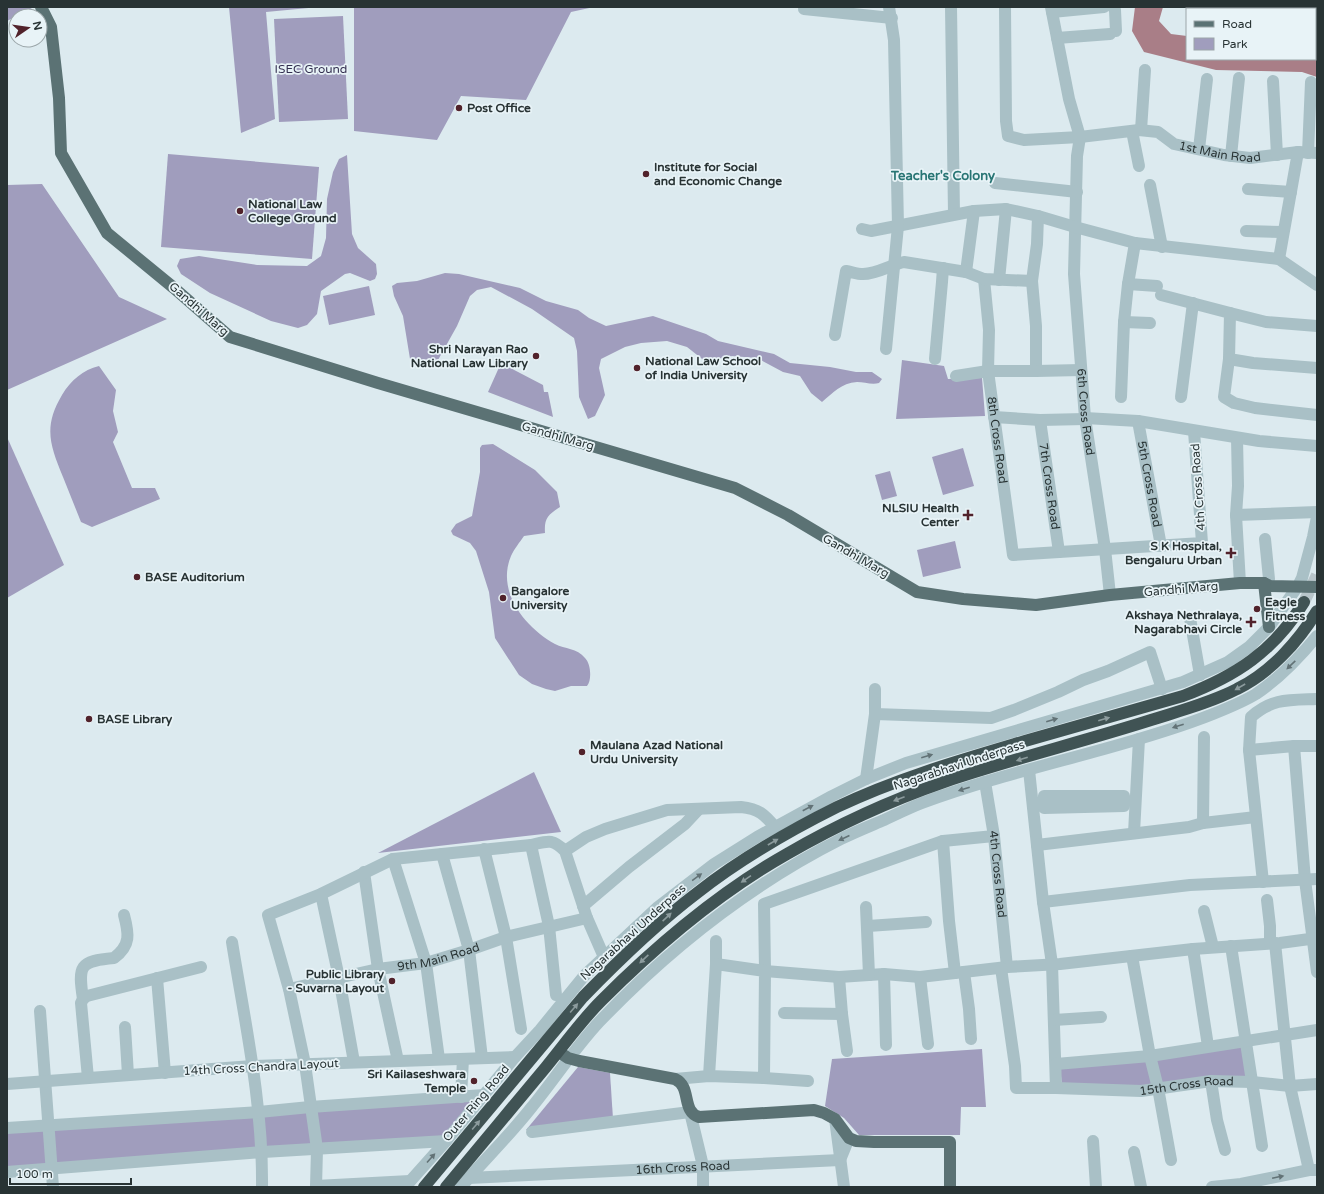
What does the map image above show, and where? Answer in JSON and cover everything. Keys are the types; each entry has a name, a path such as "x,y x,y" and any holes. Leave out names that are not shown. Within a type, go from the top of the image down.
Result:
{"highway":[{"name":"Nagarabhavi Underpass","path":"545,1034 611,969 673,912 731,869 801,826 838,807 875,791 943,765 1200,690 1233,674 1267,648 1294,619 1304,602"},
{"name":"Nagarabhavi Underpass","path":"564,1055 599,1003 661,944 726,893 784,855 818,836 860,816 944,782 1134,726 1197,705 1238,689 1259,676 1276,661 1307,627 1317,611"},
{"name":"Outer Ring Road","path":"424,1187 545,1034"},
{"path":"446,1187 564,1055"}],"main road":[{"name":"Gandhi Marg","path":"41,7 51,27 59,98 61,153 108,233 230,337 378,383 735,488 788,515 917,592 963,599 1036,605 1110,595 1267,581 1270,586 1300,582 1317,587"},
{"path":"1300,582 1317,579"},
{"path":"1267,581 1269,627"},
{"path":"564,1055 680,1081 683,1086 690,1112 699,1117 814,1110 835,1119 849,1138 856,1141 950,1142 950,1187"}],"street":[{"path":"951,7 954,214"},
{"name":"1st Main Road","path":"1005,7 1006,121 1008,136 1024,140 1080,138 1137,130 1158,132 1174,144 1231,156 1250,158 1308,153"},
{"path":"1080,138 1069,98 1052,10 1104,7"},
{"path":"1057,38 1113,32 1115,10 1113,7"},
{"path":"804,9 890,12 894,40 898,226 886,349"},
{"path":"1139,166 1137,130 1145,70"},
{"path":"1231,156 1238,78"},
{"path":"1199,149 1207,79"},
{"path":"1273,81 1278,155"},
{"path":"1278,259 1291,192 1308,153 1311,82"},
{"name":"6th Cross Road","path":"1080,138 1077,156 1074,274 1085,418 1105,549 1110,595"},
{"path":"995,182 1077,192"},
{"path":"1150,185 1162,247"},
{"path":"1248,190 1291,192"},
{"path":"862,229 871,231 954,214 1006,209 1038,216 1135,243 1278,259 1317,285"},
{"path":"999,280 1006,209"},
{"path":"966,272 974,211"},
{"path":"1036,371 1036,326 1032,281 1037,244 1038,216"},
{"path":"1246,231 1283,232"},
{"path":"1121,397 1124,322 1128,284 1135,243"},
{"path":"835,335 846,271 863,274 904,262 966,272 984,279 1032,281"},
{"path":"935,359 943,268"},
{"name":"8th Cross Road","path":"984,279 989,330 988,371 1013,555 1059,552"},
{"path":"1128,284 1159,291 1193,303 1266,322 1317,326"},
{"path":"1181,397 1193,303"},
{"path":"1230,313 1228,359 1224,397 1234,403 1256,408 1317,415"},
{"path":"1124,322 1150,323"},
{"path":"1228,359 1253,363 1317,368"},
{"path":"956,376 988,371 1081,370"},
{"path":"994,417 1040,420 1085,418 1138,421 1259,441 1317,446"},
{"name":"7th Cross Road","path":"1040,420 1059,552"},
{"name":"5th Cross Road","path":"1138,421 1161,546"},
{"name":"4th Cross Road","path":"1161,546 1202,543 1194,430"},
{"path":"1238,438 1238,486 1236,515 1240,583"},
{"path":"1236,515 1317,512"},
{"path":"604,957 585,912 565,851 556,842 549,841 531,845 393,859 321,894 268,915 289,989 305,1064 317,1149 316,1187 407,1184 446,1141 515,1057 545,1034 584,976 658,907 714,864 775,827 866,779 906,763 1162,689 1200,675 1228,662 1240,654 1269,627 1300,582 1317,517"},
{"path":"1265,538 1267,581"},
{"path":"1059,552 1161,546"},
{"path":"1190,618 1200,675"},
{"path":"465,1183 515,1127 556,1076 564,1055 674,950 721,912 806,858 841,839 921,804 985,782 1140,739 1201,719 1236,705 1271,683 1294,663 1317,636"},
{"path":"875,714 991,718 1051,696 1083,680 1108,671 1150,652 1162,689"},
{"path":"866,779 875,714 874,689"},
{"path":"1263,882 1249,750 1251,717 1260,709 1280,701 1317,699"},
{"path":"1203,823 1204,736"},
{"path":"1134,833 1130,802 1140,739"},
{"path":"1249,750 1294,746 1317,746"},
{"path":"1294,746 1311,880 1317,972"},
{"path":"1029,770 1043,902 1052,964 1056,1088"},
{"name":"4th Cross Road","path":"985,782 994,836 1004,967 1016,1088 1056,1088"},
{"path":"1044,796 1124,796 1130,802 1124,806 1044,808 1044,796"},
{"path":"565,851 586,837 667,810 741,807 750,808 764,814 775,827"},
{"path":"585,912 629,866 684,824 699,809"},
{"path":"1038,845 1189,827 1203,823 1256,817"},
{"path":"764,1078 764,904 943,841 994,836"},
{"path":"943,841 949,921 969,1009 971,1039"},
{"path":"531,845 549,926 556,995"},
{"path":"484,849 506,937 521,1028"},
{"path":"442,854 469,950 482,1058"},
{"path":"393,859 426,963 439,1059"},
{"path":"364,872 378,969 398,1061"},
{"path":"1043,902 1190,885 1311,880"},
{"path":"321,894 339,978 354,1062"},
{"path":"1212,1187 1241,1184 1313,1170 1290,1086 1285,1034 1267,900"},
{"path":"866,907 869,975"},
{"path":"1204,911 1213,948"},
{"name":"9th Main Road","path":"289,989 378,969 426,963 506,937 549,926 585,912"},
{"path":"88,1078 80,978 83,968 89,962 100,959 114,958 125,947 128,940 128,930 124,916"},
{"path":"868,926 926,922"},
{"path":"716,964 764,971 839,977 884,974 920,977 1004,967 1052,964 1315,938"},
{"path":"709,1076 716,941"},
{"path":"232,942 259,1112 263,1152 262,1187"},
{"path":"1231,946 1247,1040 1262,1146"},
{"path":"1193,949 1208,1046"},
{"path":"1132,956 1171,1160"},
{"path":"82,999 87,996 201,967"},
{"path":"884,974 886,1045"},
{"path":"839,977 847,1051"},
{"path":"920,977 928,1044"},
{"path":"156,978 165,1073"},
{"path":"40,1011 44,1082 53,1187"},
{"path":"784,1013 842,1014"},
{"path":"1054,1020 1100,1018"},
{"path":"125,1027 128,1075"},
{"path":"1056,1064 1150,1056 1317,1030"},
{"name":"14th Cross Chandra Layout","path":"7,1084 252,1066 515,1057"},
{"path":"461,1097 462,1059"},
{"path":"674,1079 709,1076 808,1081"},
{"path":"1211,1081 1217,1120 1225,1150"},
{"name":"15th Cross Road","path":"1056,1088 1141,1091 1211,1081 1252,1082 1290,1086 1317,1084"},
{"path":"7,1128 259,1112 484,1095"},
{"path":"532,1132 690,1112 702,1166 703,1187"},
{"path":"835,1119 844,1187"},
{"path":"840,1160 849,1138"},
{"path":"7,1172 263,1152 446,1141"},
{"path":"1093,1141 1096,1187"},
{"path":"1134,1152 1141,1187"},
{"name":"16th Cross Road","path":"465,1183 503,1182 702,1166 840,1160"}],"green space":[{"path":"7,7 34,7 8,8 7,21"},
{"path":"229,7 319,7 266,12 275,119 241,133"},
{"path":"354,7 594,7 571,12 526,100 461,96 437,140 354,131"},
{"name":"ISEC Ground","path":"343,16 348,119 279,122 274,19"},
{"name":"National Law College Ground","path":"168,154 319,167 312,259 161,247"},
{"path":"347,155 352,234 358,248 376,264 377,274 375,279 370,281 350,273 345,274 321,291 317,314 307,325 298,328 271,321 210,293 181,274 177,266 180,259 199,256 257,265 307,266 321,256 326,238 327,199 333,172 339,159"},
{"path":"42,184 119,297 167,319 7,390 7,185"},
{"path":"445,273 459,274 520,288 546,301 578,310 589,318 606,326 653,316 706,334 718,341 774,354 790,363 830,367 856,372 872,372 882,379 876,384 857,382 846,384 822,402 811,393 800,376 783,372 757,358 732,356 706,362 687,347 667,341 641,343 625,347 601,359 599,368 605,395 595,416 588,419 579,397 577,351 574,338 532,309 491,287 477,290 470,296 457,326 438,360 421,368 411,365 403,316 394,296 392,286 397,283 417,281"},
{"path":"369,286 375,315 329,325 323,296"},
{"path":"902,360 944,366 948,379 982,378 985,416 896,419"},
{"path":"501,363 543,385 544,392 548,392 553,417 488,392"},
{"path":"99,366 116,390 113,411 118,432 113,442 132,488 155,488 160,499 92,527 81,522 58,466 50,436 52,417 56,406 69,385 78,376"},
{"path":"7,437 64,565 7,598"},
{"path":"493,444 535,470 557,492 560,507 552,512 546,520 545,533 524,536 517,546 511,556 507,569 507,583 510,595 516,607 533,628 555,644 575,650 585,658 589,664 590,672 590,680 587,686 571,686 555,691 532,684 519,675 495,638 489,592 476,551 470,543 453,535 451,531 456,524 472,516 480,472 480,448 482,445"},
{"path":"963,448 974,486 943,495 932,457"},
{"path":"890,471 897,496 882,500 875,475"},
{"path":"955,541 961,568 923,577 917,550"},
{"path":"534,772 561,832 378,853"},
{"path":"1243,1044 1248,1078 1161,1085 1155,1059"},
{"path":"982,1049 986,1107 961,1107 960,1135 859,1135 844,1118 825,1106 832,1059"},
{"path":"1146,1059 1152,1086 1062,1086 1060,1066"},
{"path":"578,1067 610,1073 613,1119 526,1130"},
{"path":"484,1095 446,1141 7,1172 7,1128"}],"shaded area":[{"path":"1135,7 1163,7 1159,21 1171,34 1186,36 1186,60 1316,60 1317,47 1317,77 1302,72 1216,70 1144,52 1132,31"}],"tunnel":[{"path":"1304,602 1317,575"}],"place":[{"name":"Post Office","path":"459,108"},
{"name":"Institute for Social and Economic Change","path":"646,174"},
{"name":"National Law College Ground","path":"240,211"},
{"name":"Shri Narayan Rao National Law Library","path":"536,356"},
{"name":"National Law School of India University","path":"637,368"},
{"name":"NLSIU Health Center","path":"968,515"},
{"name":"S K Hospital, Bengaluru Urban","path":"1231,553"},
{"name":"BASE Auditorium","path":"137,577"},
{"name":"Bangalore University","path":"503,598"},
{"name":"Eagle Fitness","path":"1257,609"},
{"name":"Akshaya Nethralaya, Nagarabhavi Circle","path":"1251,622"},
{"name":"BASE Library","path":"89,719"},
{"name":"Maulana Azad National Urdu University","path":"582,752"},
{"name":"Public Library - Suvarna Layout","path":"392,981"},
{"name":"Sri Kailaseshwara Temple","path":"474,1081"}],"district":[{"name":"Teacher's Colony","path":"943,176"}]}
